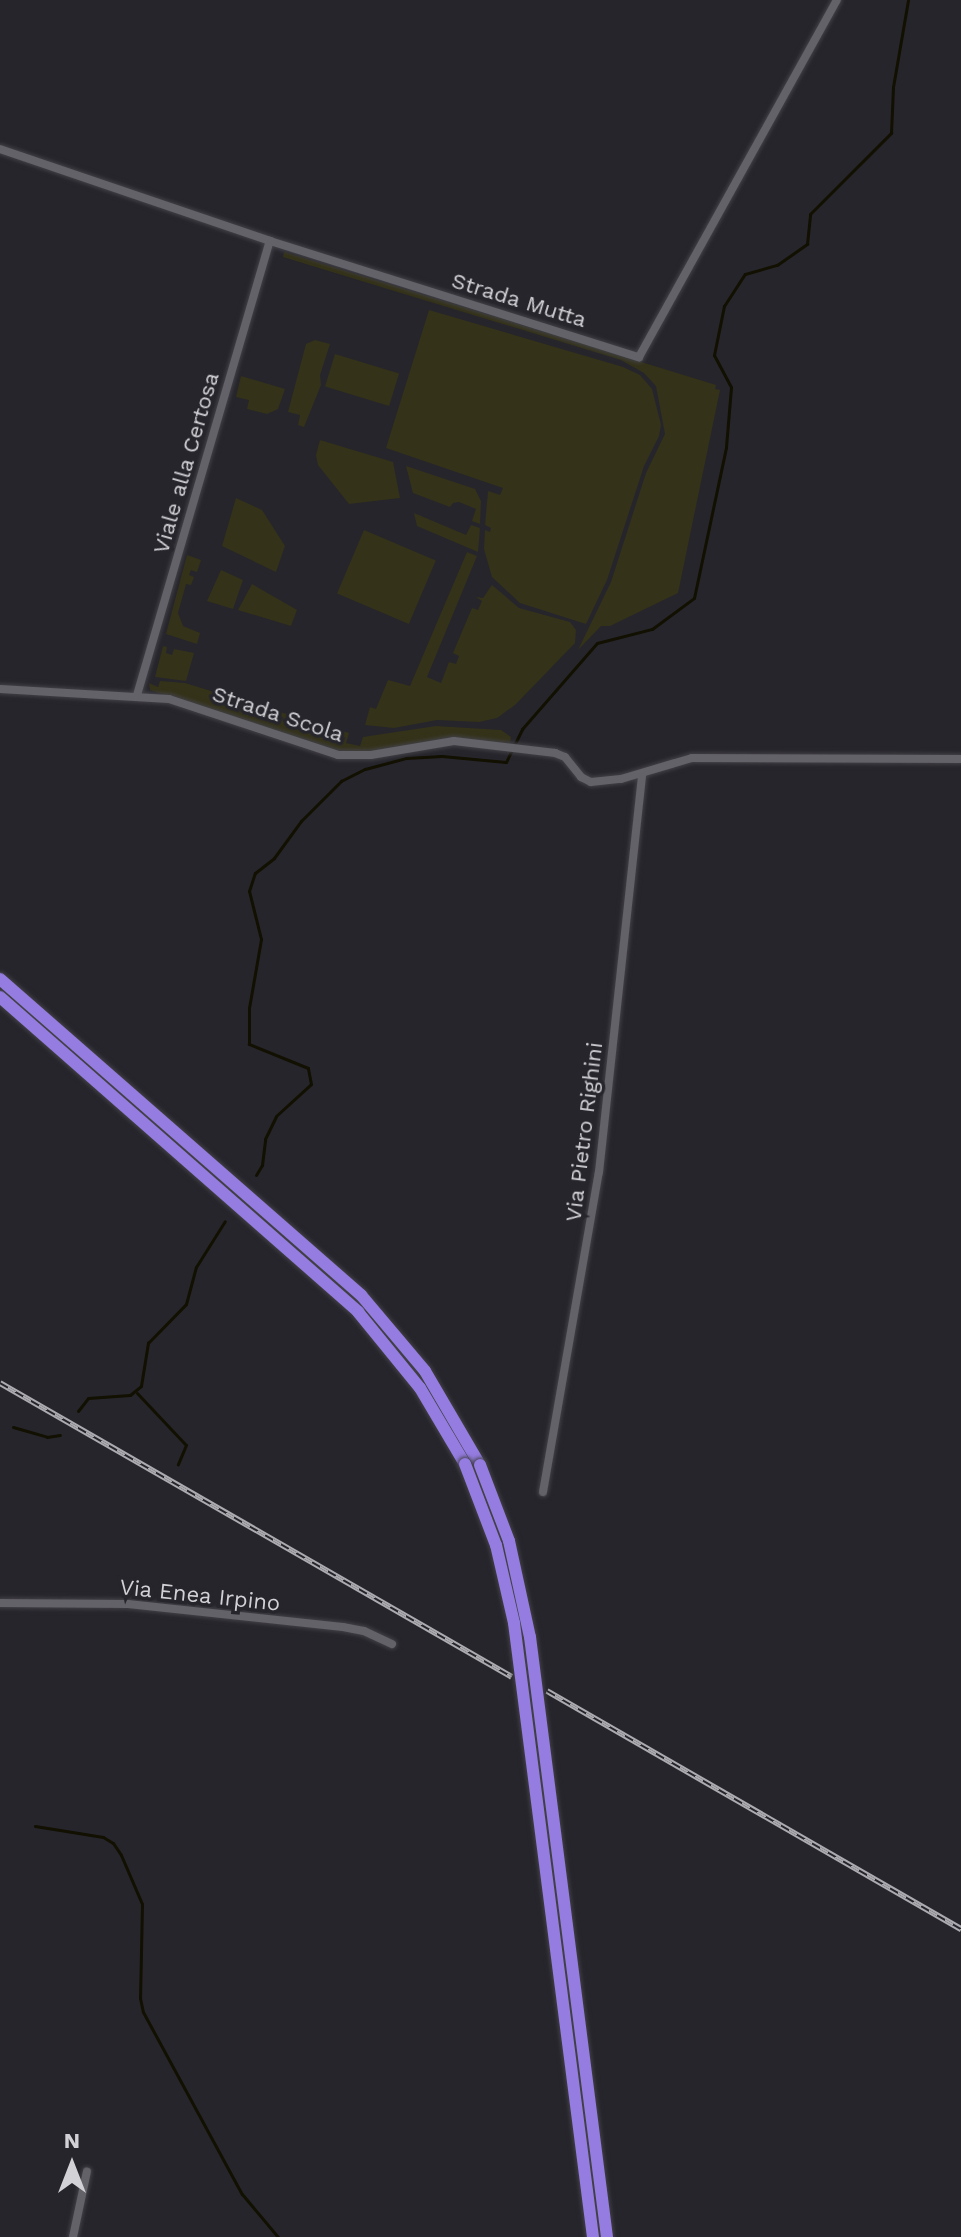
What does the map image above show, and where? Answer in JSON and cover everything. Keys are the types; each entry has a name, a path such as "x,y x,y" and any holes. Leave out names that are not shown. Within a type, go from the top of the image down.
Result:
{"highway":[{"path":"0,979 361,1295 425,1371 480,1465 512,1551 530,1637 607,2237"},
{"path":"0,997 289,1248 358,1312 420,1388 465,1464 496,1545 514,1623 593,2237"}],"street":[{"name":"Strada Mutta","path":"0,149 270,241 639,357 837,0"},
{"name":"Viale alla Certosa","path":"137,695 270,241"},
{"name":"Strada Scola","path":"0,689 137,695 204,709 338,755 371,755 447,741 526,749 565,757 581,777 591,782 642,774 664,764 692,758 961,759"},
{"name":"Via Pietro Righini","path":"543,1492 599,1172 642,774"},
{"name":"Via Enea Irpino","path":"0,1603 128,1604 343,1627 364,1631 392,1644"},
{"path":"73,2237 87,2171"}],"shaded area":[{"path":"284,252 716,385 715,389 720,390 678,593 610,626 601,626 578,650 611,582 646,473 665,434 656,386 644,373 621,360 283,257"},
{"path":"429,310 623,367 640,375 652,389 661,425 659,436 644,466 607,580 586,624 520,603 492,577 484,549 485,530 490,532 491,528 485,525 488,491 500,495 503,488 386,448"},
{"path":"315,340 330,344 320,375 321,385 304,427 298,425 300,415 288,412 306,344"},
{"path":"335,354 399,374 389,406 325,387"},
{"path":"241,376 285,389 278,409 267,414 247,409 249,400 236,397"},
{"path":"320,440 393,462 400,498 349,504 318,465 316,455"},
{"path":"406,466 475,489 481,501 480,524 472,521 476,509 459,502 450,507 413,493"},
{"path":"236,498 262,510 285,546 276,572 222,546"},
{"path":"414,513 466,535 471,525 480,528 478,552 417,526"},
{"path":"364,530 436,560 409,624 337,594"},
{"path":"467,552 477,556 427,677 441,683 449,662 456,664 459,656 453,653 472,608 478,610 482,601 476,597 483,598 492,585 519,608 570,622 576,630 575,643 515,705 497,718 479,722 437,720 394,728 365,725 370,707 376,709 388,680 410,686"},
{"path":"187,555 201,560 197,572 191,570 189,575 194,577 191,585 186,584 178,613 183,626 200,633 197,644 166,634"},
{"path":"221,570 243,580 233,609 207,601"},
{"path":"252,584 297,610 291,626 238,610"},
{"path":"163,646 167,647 166,653 172,655 174,649 194,653 186,681 155,677"},
{"path":"160,681 185,683 349,733 346,743 360,746 363,737 436,726 501,730 511,737 510,743 450,737 371,752 344,752 150,690 149,683 158,687"}],"waterway":[{"path":"256,1175 262,1165 265,1139 276,1116 311,1084 308,1068 249,1044 249,1008 261,939 249,891 255,873 274,858 301,821 341,781 365,769 406,758 442,756 506,762 522,729 597,643 652,629 694,598 726,447 731,387 714,355 724,306 745,274 777,265 807,244 810,214 891,133 893,87 908,0"},
{"path":"78,1411 88,1398 130,1395 141,1386 148,1343 186,1304 196,1267 225,1221"},
{"path":"137,1393 186,1445 178,1464"},
{"path":"13,1427 47,1437 60,1435"},
{"path":"35,1826 103,1837 113,1843 121,1855 142,1904 140,1998 143,2012 242,2194 278,2237"}],"railway":[{"path":"0,1383 512,1677"},
{"path":"547,1691 961,1929"}]}
